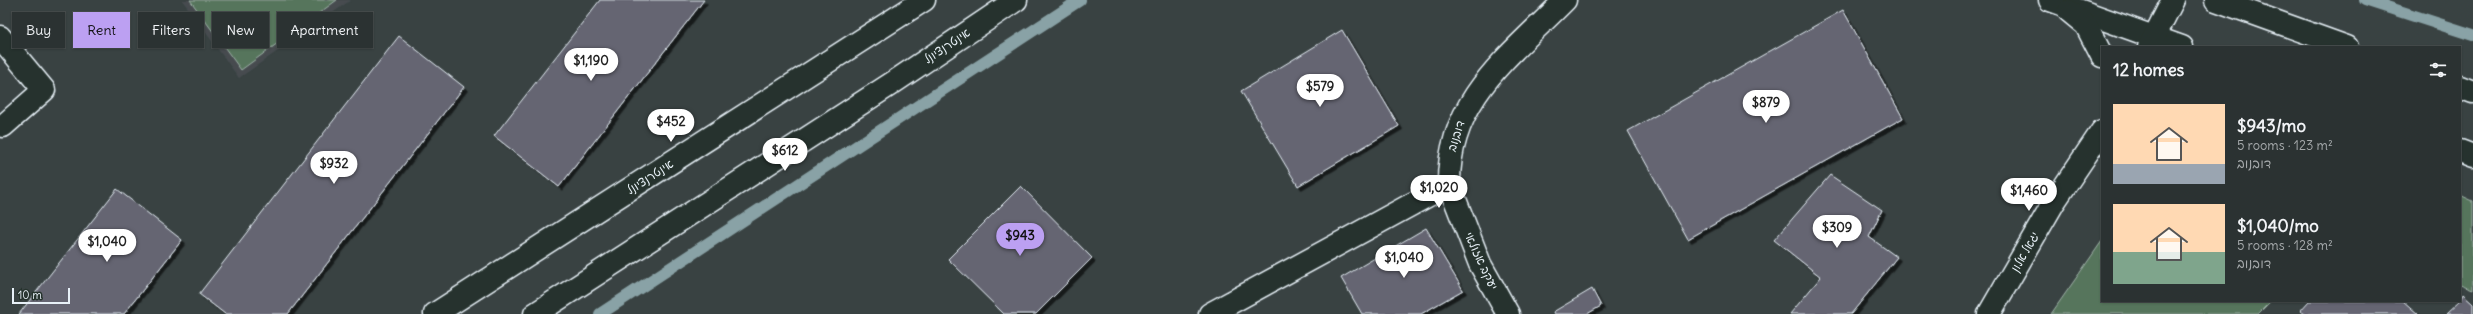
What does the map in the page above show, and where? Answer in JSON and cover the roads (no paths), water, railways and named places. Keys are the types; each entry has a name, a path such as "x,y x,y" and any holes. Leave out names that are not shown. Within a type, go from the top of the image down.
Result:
{"street":[{"name":"אינטרנציונל","path":"435,314 924,0"},
{"name":"אינטרנציונל","path":"535,314 894,82 1016,0"},
{"name":"דובנוב","path":"1449,184 1449,162 1454,137 1468,105 1494,72 1565,0"},
{"path":"2152,42 2173,0"},
{"path":"2216,0 2344,46"},
{"path":"2053,1 2152,42 2176,46"},
{"path":"2053,1 2086,25 2101,54"},
{"path":"0,37 44,90 3,126"},
{"path":"2461,87 2473,92"},
{"name":"יגאל אלון","path":"1990,314 2054,202 2101,132"},
{"path":"2461,151 2473,156"},
{"path":"1210,314 1449,184"},
{"name":"יעקב אזולאי","path":"1449,184 1480,264 1508,314"}],"waterway":[{"path":"600,314 1080,0"},
{"path":"2365,0 2473,35"}]}
